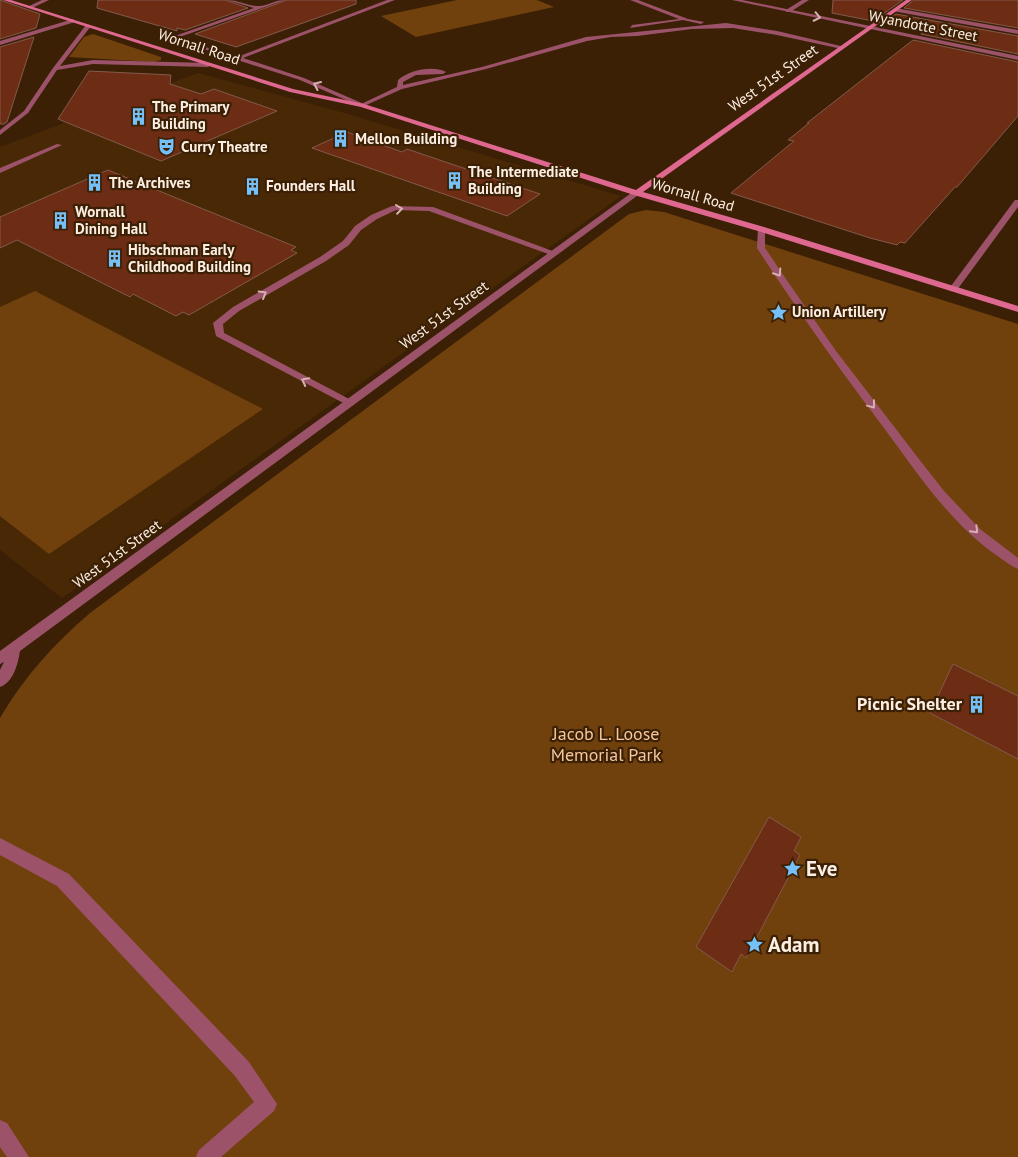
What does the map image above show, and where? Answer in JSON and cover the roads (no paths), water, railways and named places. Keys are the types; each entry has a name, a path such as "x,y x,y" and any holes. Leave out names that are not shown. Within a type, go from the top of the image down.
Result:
{"main road":[{"name":"Wornall Road","path":"6,0 208,66 292,91 362,105 637,193 761,229 1018,309"},
{"name":"West 51st Street","path":"637,193 909,0"}],"street":[{"path":"30,7 46,0"},
{"path":"230,0 258,8 282,0"},
{"path":"236,59 389,0"},
{"path":"633,0 687,20"},
{"name":"Wyandotte Street","path":"735,0 1018,58"},
{"path":"788,11 806,0"},
{"name":"Wornall Road","path":"258,8 172,38 302,79 362,105"},
{"path":"895,10 1018,32"},
{"path":"611,35 622,29 640,25 687,20 734,26 842,47"},
{"path":"0,43 73,21"},
{"path":"0,133 26,112 55,69 88,26"},
{"path":"362,105 400,88 484,68 563,44 611,35 637,34 692,27 734,26"},
{"path":"55,69 93,62 208,66"},
{"path":"400,88 400,81 405,76 418,72 434,71 455,74"},
{"path":"0,171 59,145"},
{"name":"West 51st Street","path":"0,658 637,193"},
{"path":"954,288 1018,202"},
{"path":"349,403 235,344 219,334 218,323 236,309 323,259 346,242 358,228 374,216 395,208 430,209 554,253"},
{"path":"761,229 762,248 771,262 833,353 918,466 940,494 976,532 993,547 1018,564"},
{"path":"0,681 10,667 14,648"},
{"path":"0,846 63,880 242,1069 267,1104 206,1157"},
{"path":"0,1130 19,1157"}],"place":[{"name":"The Primary Building","path":"138,116"},
{"name":"Mellon Building","path":"341,139"},
{"name":"Curry Theatre","path":"167,147"},
{"name":"The Intermediate Building","path":"454,181"},
{"name":"The Archives","path":"95,183"},
{"name":"Founders Hall","path":"252,186"},
{"name":"Wornall Dining Hall","path":"61,221"},
{"name":"Hibschman Early Childhood Building","path":"114,259"},
{"name":"Union Artillery","path":"778,312"},
{"name":"Picnic Shelter","path":"976,704"},
{"name":"Eve","path":"792,869"},
{"name":"Adam","path":"754,945"}],"park label":[{"name":"Jacob L. Loose Memorial Park","path":"606,744"}]}
